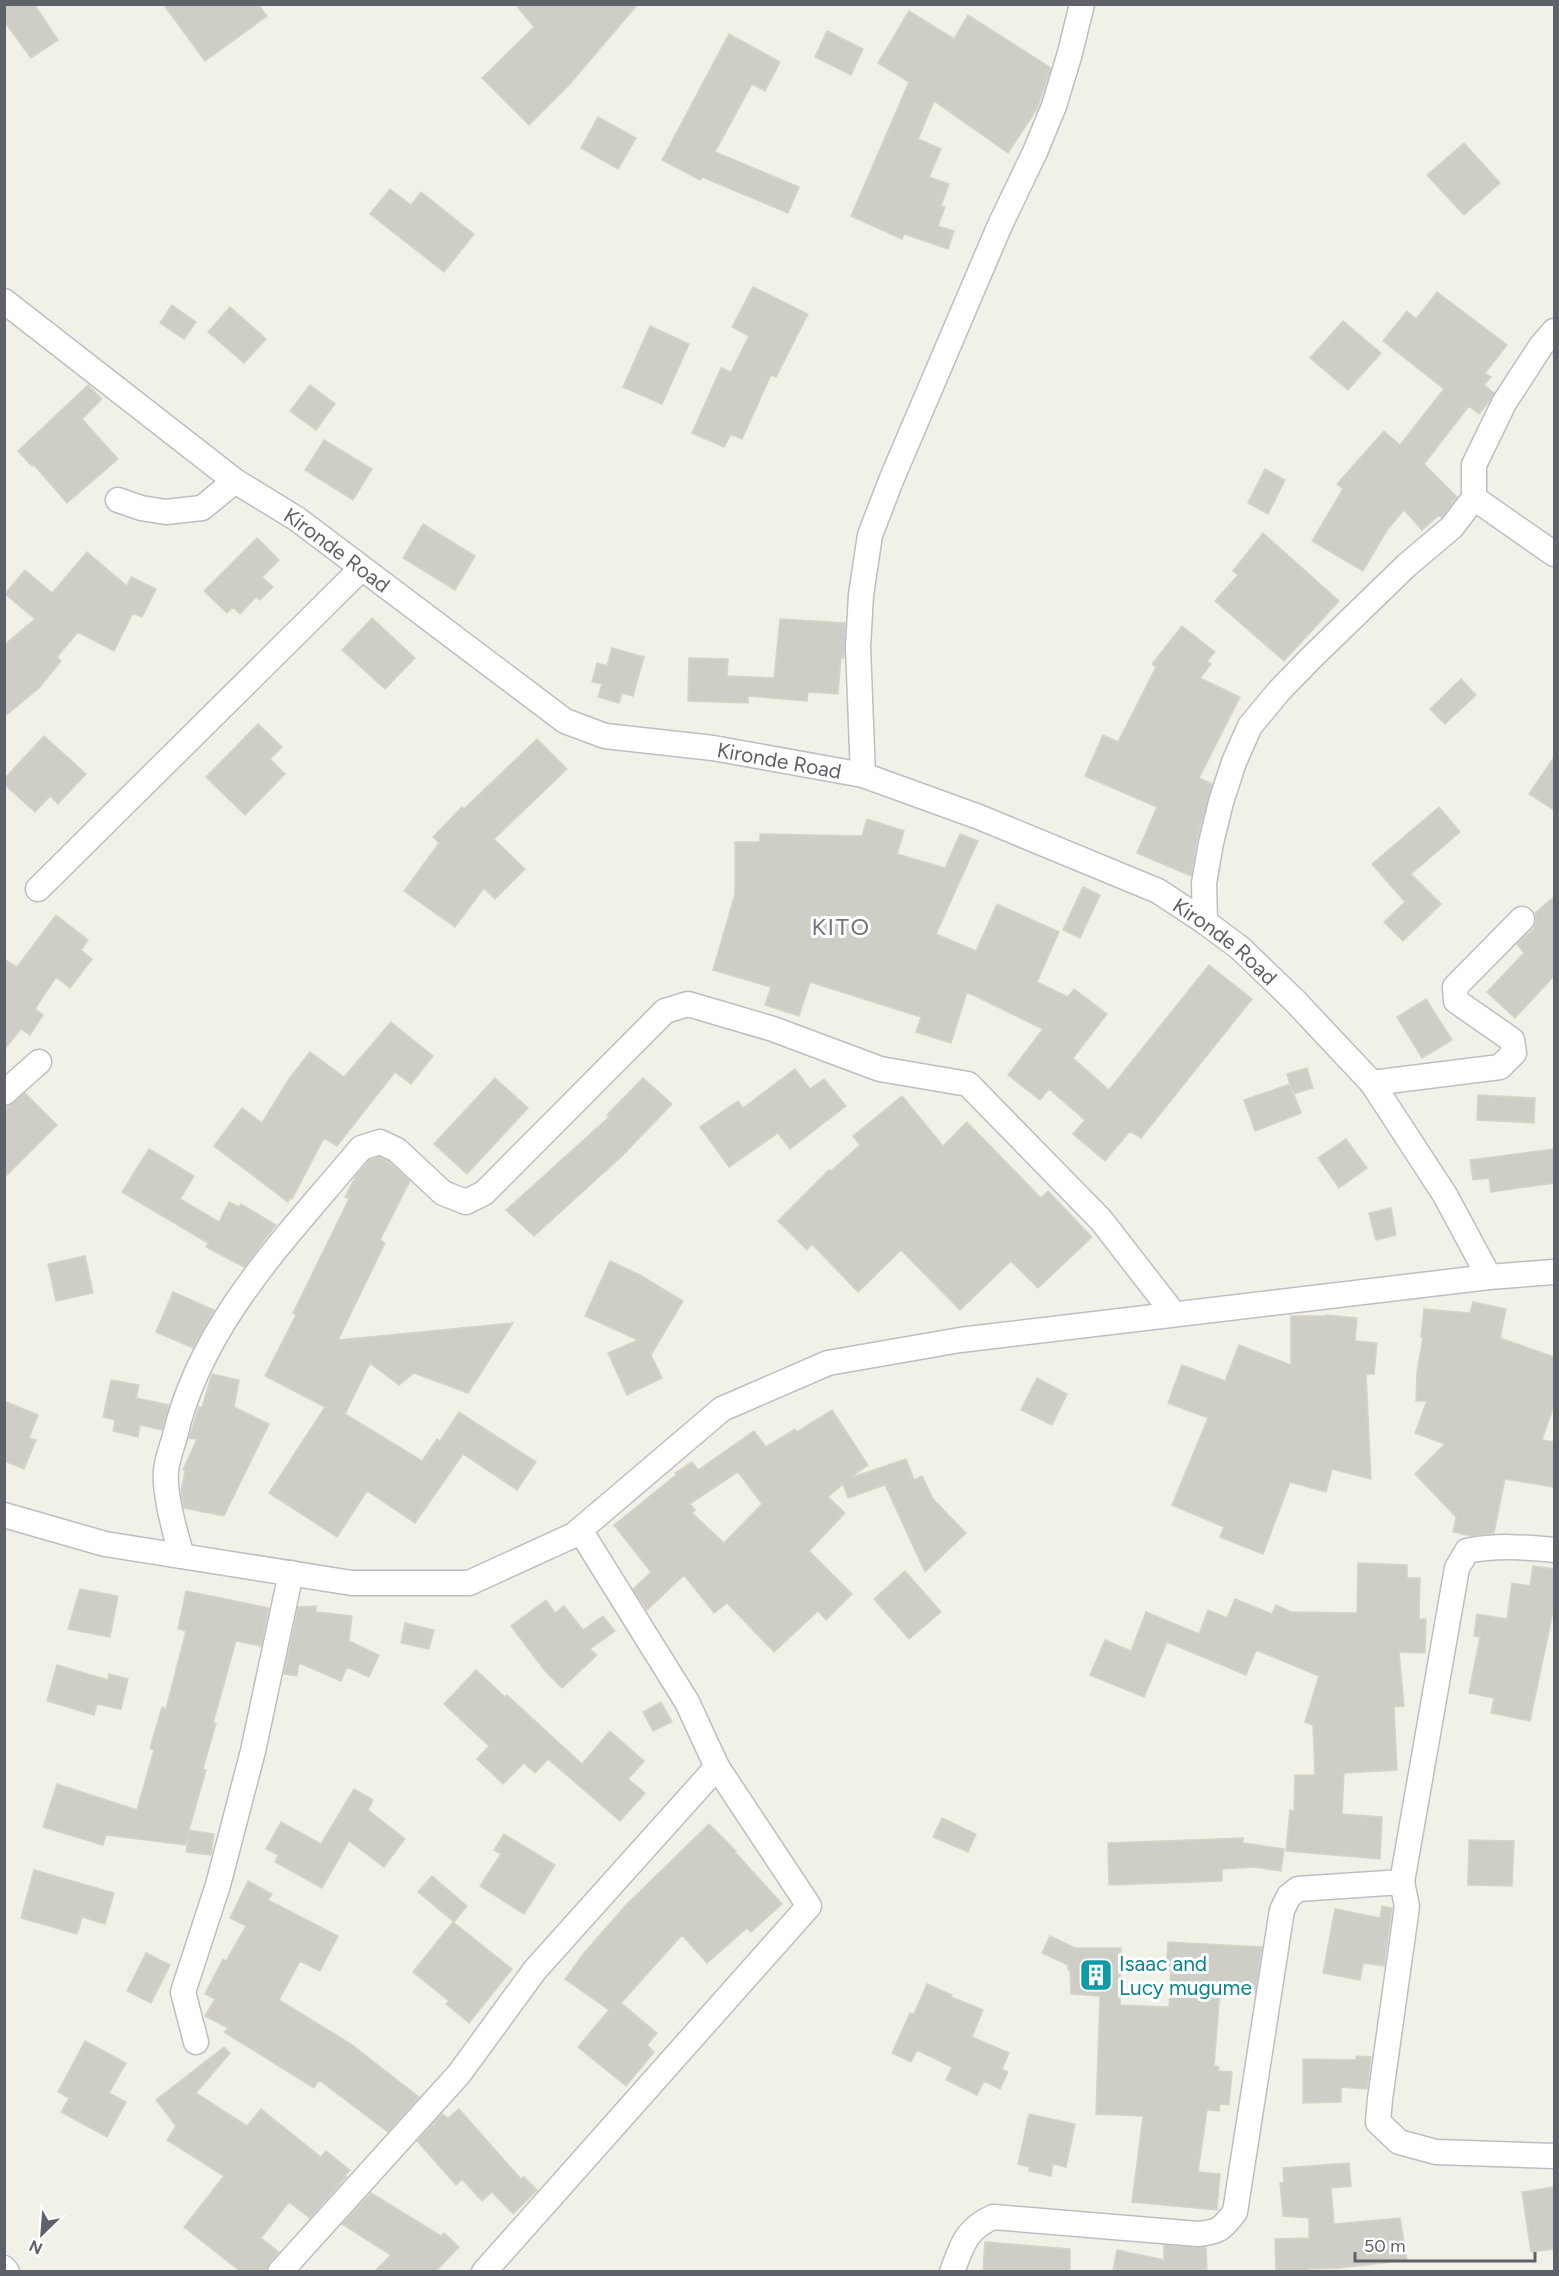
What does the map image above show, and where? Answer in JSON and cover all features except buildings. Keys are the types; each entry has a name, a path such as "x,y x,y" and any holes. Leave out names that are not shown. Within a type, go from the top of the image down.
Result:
{"street":[{"path":"863,775 858,647 861,595 870,536 892,478 999,225 1035,152 1070,53 1082,4"},
{"name":"Kironde Road","path":"4,301 235,481 297,519 565,721 605,736 713,748 863,775 979,817 1148,887 1205,922 1240,948 1295,1001 1372,1083 1445,1195 1489,1277"},
{"path":"1205,922 1204,883 1211,843 1234,762 1250,726 1311,658 1407,565 1452,527 1474,498 1474,465 1517,381 1541,345 1554,331"},
{"path":"118,500 166,512 202,508 235,481"},
{"path":"1474,498 1554,554"},
{"path":"38,889 361,569"},
{"path":"1372,1083 1500,1067 1514,1053 1512,1040 1456,1001 1455,987 1522,919"},
{"path":"182,1556 172,1525 166,1472 179,1418 196,1369 220,1326 262,1268 361,1148 380,1142 397,1150 443,1193 466,1202 484,1193 665,1011 688,1004 773,1029 880,1069 968,1084 1101,1220 1174,1314"},
{"path":"4,1093 39,1062"},
{"path":"4,1515 105,1544 352,1583 469,1583 574,1535 722,1409 828,1363 960,1340 1489,1277 1554,1272"},
{"path":"484,2271 809,1906 717,1767 687,1702 580,1530"},
{"path":"1554,1550 1509,1546 1482,1548 1467,1551 1457,1569 1402,1882 1407,1906 1378,2122 1399,2142 1436,2152 1554,2156"},
{"path":"196,2042 183,1992 218,1885 248,1773 291,1573"},
{"path":"280,2271 459,2074 535,1970 717,1767"},
{"path":"952,2271 967,2235 979,2223 993,2217 1197,2234 1217,2232 1234,2212 1282,1910 1289,1896 1298,1889 1402,1882"}],"place":[{"name":"Isaac and Lucy mugume","path":"1096,1975"}],"district":[{"name":"KITO","path":"841,926"}]}
